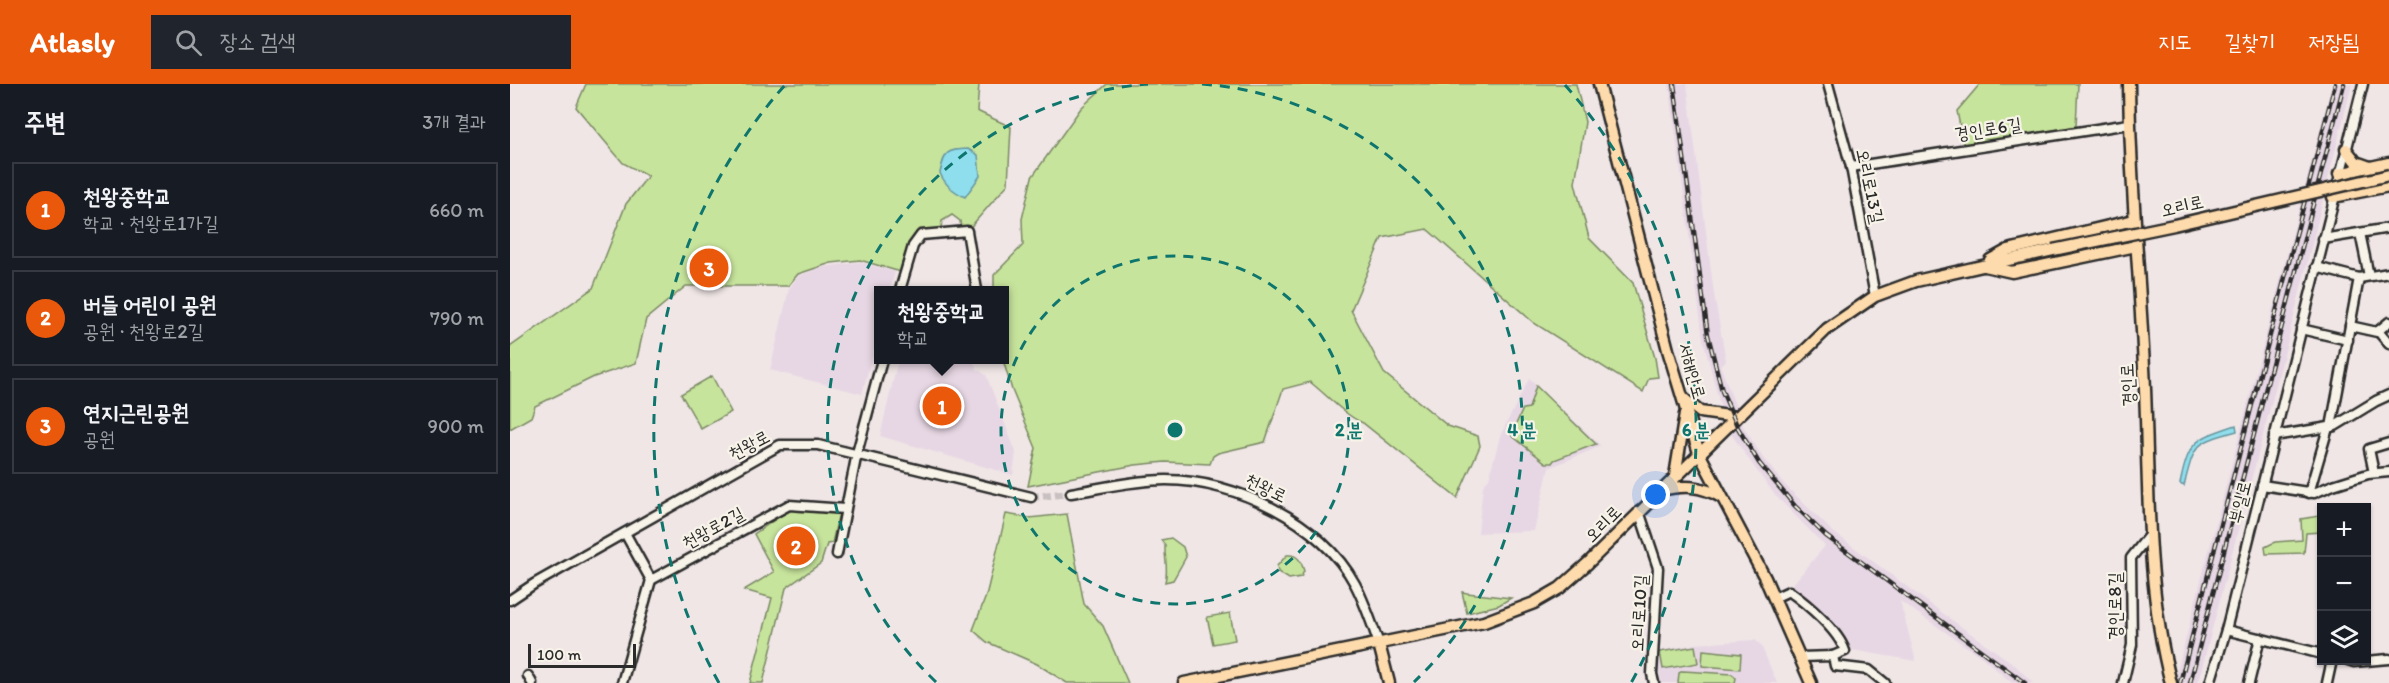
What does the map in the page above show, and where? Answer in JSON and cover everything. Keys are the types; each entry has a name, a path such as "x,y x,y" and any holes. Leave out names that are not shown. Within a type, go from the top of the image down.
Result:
{"main road":[{"name":"서해안로","path":"1599,84 1699,453 1773,598 1811,683"},
{"name":"경인로","path":"2129,84 2129,124 2145,387 2150,534 2163,652 2171,683"},
{"path":"2346,149 2356,162 2370,167"},
{"path":"2339,174 2387,164"},
{"path":"2387,164 2377,172 2376,178 2382,185 2389,183"},
{"path":"2333,197 2389,183"},
{"name":"오리로","path":"1184,683 1484,622 1534,603 1560,588 1827,329 1875,296 1916,281 1982,265 2389,183"},
{"name":"오리로","path":"1982,265 2008,249 2134,220"},
{"name":"오리로","path":"1982,265 2013,272 2136,246"},
{"path":"1682,397 1700,412 1736,417"},
{"path":"1675,476 1686,410"},
{"path":"1661,490 1688,485 1710,490 1722,497"},
{"path":"1379,644 1389,683"}],"street":[{"name":"오리로13길","path":"1828,84 1851,167 1875,296"},
{"name":"부일로","path":"2210,683 2226,630 2363,84"},
{"name":"경인로6길","path":"1851,167 2129,124"},
{"path":"2323,239 2389,228"},
{"path":"901,286 913,246 921,235 967,231 976,286"},
{"path":"2360,233 2369,276"},
{"path":"2316,267 2359,278 2389,273"},
{"path":"2309,493 2329,428 2359,278"},
{"path":"2378,331 2389,322"},
{"path":"2350,326 2378,331 2389,344"},
{"path":"2301,329 2348,340"},
{"path":"837,554 857,453 881,364"},
{"path":"2376,401 2389,388"},
{"path":"2274,436 2329,428 2389,395"},
{"path":"2374,474 2368,449 2389,442"},
{"name":"천왕로","path":"510,600 780,446 818,445 857,453 1019,496 1031,497"},
{"path":"2262,485 2314,494 2333,485 2389,472"},
{"name":"천왕로","path":"1071,493 1166,480 1218,486 1252,498 1313,535 1346,570 1365,606 1379,644"},
{"name":"천왕로2길","path":"651,580 789,505 845,509"},
{"name":"오리로10길","path":"1639,511 1658,568 1652,674 1654,683"},
{"path":"622,683 651,580 625,533"},
{"name":"경인로8길","path":"2123,683 2133,645 2131,558 2150,534"},
{"path":"1773,598 1789,591 1803,601 1842,641 1845,651 1833,656 1800,657"},
{"path":"2226,630 2317,653"},
{"path":"2249,683 2260,638"},
{"path":"1833,656 1835,666 1869,670 1885,683"},
{"path":"2371,661 2389,659"},
{"path":"2326,683 2331,665"}],"shaded area":[{"path":"1669,84 1687,84 1714,294 1726,361 1720,365 1743,426 1763,458 1785,485 1832,531 2015,665 2033,683 2012,683 1983,658 1900,601 1916,661 1852,650 1849,642 1792,585 1825,546 1775,495 1731,434 1721,409 1703,339"},
{"path":"2332,84 2352,84 2198,683 2174,683"},
{"path":"860,262 895,272 891,286 874,286 874,350 862,394 770,370 789,289 798,276 823,267"},
{"path":"897,364 975,364 977,369 986,375 1016,452 1013,475 880,436"},
{"path":"1529,379 1601,446 1549,468 1534,531 1478,533 1483,486 1489,478 1500,436"},
{"path":"1755,640 1761,645 1777,683 1661,683 1657,651 1695,644"}],"green space":[{"path":"586,84 979,84 977,111 1011,127 1008,184 967,231 961,232 960,221 952,215 942,221 940,234 921,235 904,273 860,260 831,263 798,274 788,286 686,286 646,319 636,363 594,377 535,406 531,417 510,429 510,347 593,288 626,204 648,176 623,163 576,107"},
{"path":"1107,84 1576,84 1585,122 1575,183 1589,238 1633,283 1655,358 1658,377 1649,378 1643,392 1534,323 1427,229 1382,238 1351,310 1384,373 1448,426 1478,436 1480,446 1457,498 1363,423 1342,410 1310,382 1283,389 1265,442 1218,453 1213,456 1210,464 1165,462 1135,465 1028,486 1036,448 1012,390 1004,364 1009,364 1009,286 994,286 994,275 1023,245 1022,219 1032,177 1081,108"},
{"path":"1980,84 2078,84 2076,126 1964,147 1957,111"},
{"path":"712,376 731,412 701,429 681,394"},
{"path":"1536,386 1596,444 1554,460 1552,463 1546,463 1511,435 1523,409 1529,408"},
{"path":"789,510 838,511 839,513 832,543 827,544 821,563 786,588 763,683 750,683 772,598 744,590 774,572 754,534"},
{"path":"1006,514 1029,518 1067,514 1084,604 1103,626 1128,683 1067,683 1037,664 987,642 973,630 986,596"},
{"path":"2317,516 2317,532 2306,533 2304,553 2266,554 2265,547 2275,542 2302,540 2301,519"},
{"path":"1171,538 1183,547 1186,557 1173,580 1165,582 1167,571 1165,545 1161,540"},
{"path":"1287,555 1294,556 1300,561 1304,571 1301,577 1289,579 1278,572 1277,566"},
{"path":"1462,592 1511,598 1499,605 1467,613"},
{"path":"1230,613 1235,640 1213,644 1207,617"},
{"path":"1695,646 1698,663 1663,669 1660,652"},
{"path":"1703,650 1741,654 1740,669 1702,666"},
{"path":"1683,671 1732,674 1736,678 1735,683 1678,683 1679,673"}],"water":[{"path":"968,149 978,155 980,176 965,197 950,187 940,173 943,160 948,153"},
{"path":"2236,425 2237,431 2204,442 2198,447 2191,461 2184,486 2180,484 2187,458 2196,443 2211,434"}],"tunnel":[{"path":"1031,497 1071,493"}],"railway":[{"path":"1674,84 1708,335 1722,391 1738,428 1759,463 1795,506 1826,536 2025,683"},
{"path":"2180,683 2335,84"},
{"path":"2190,683 2344,84"}],"place":[{"name":"연지근린공원","path":"709,268"},
{"name":"천왕중학교","path":"942,406"},
{"name":"버들 어린이 공원","path":"796,546"}]}
